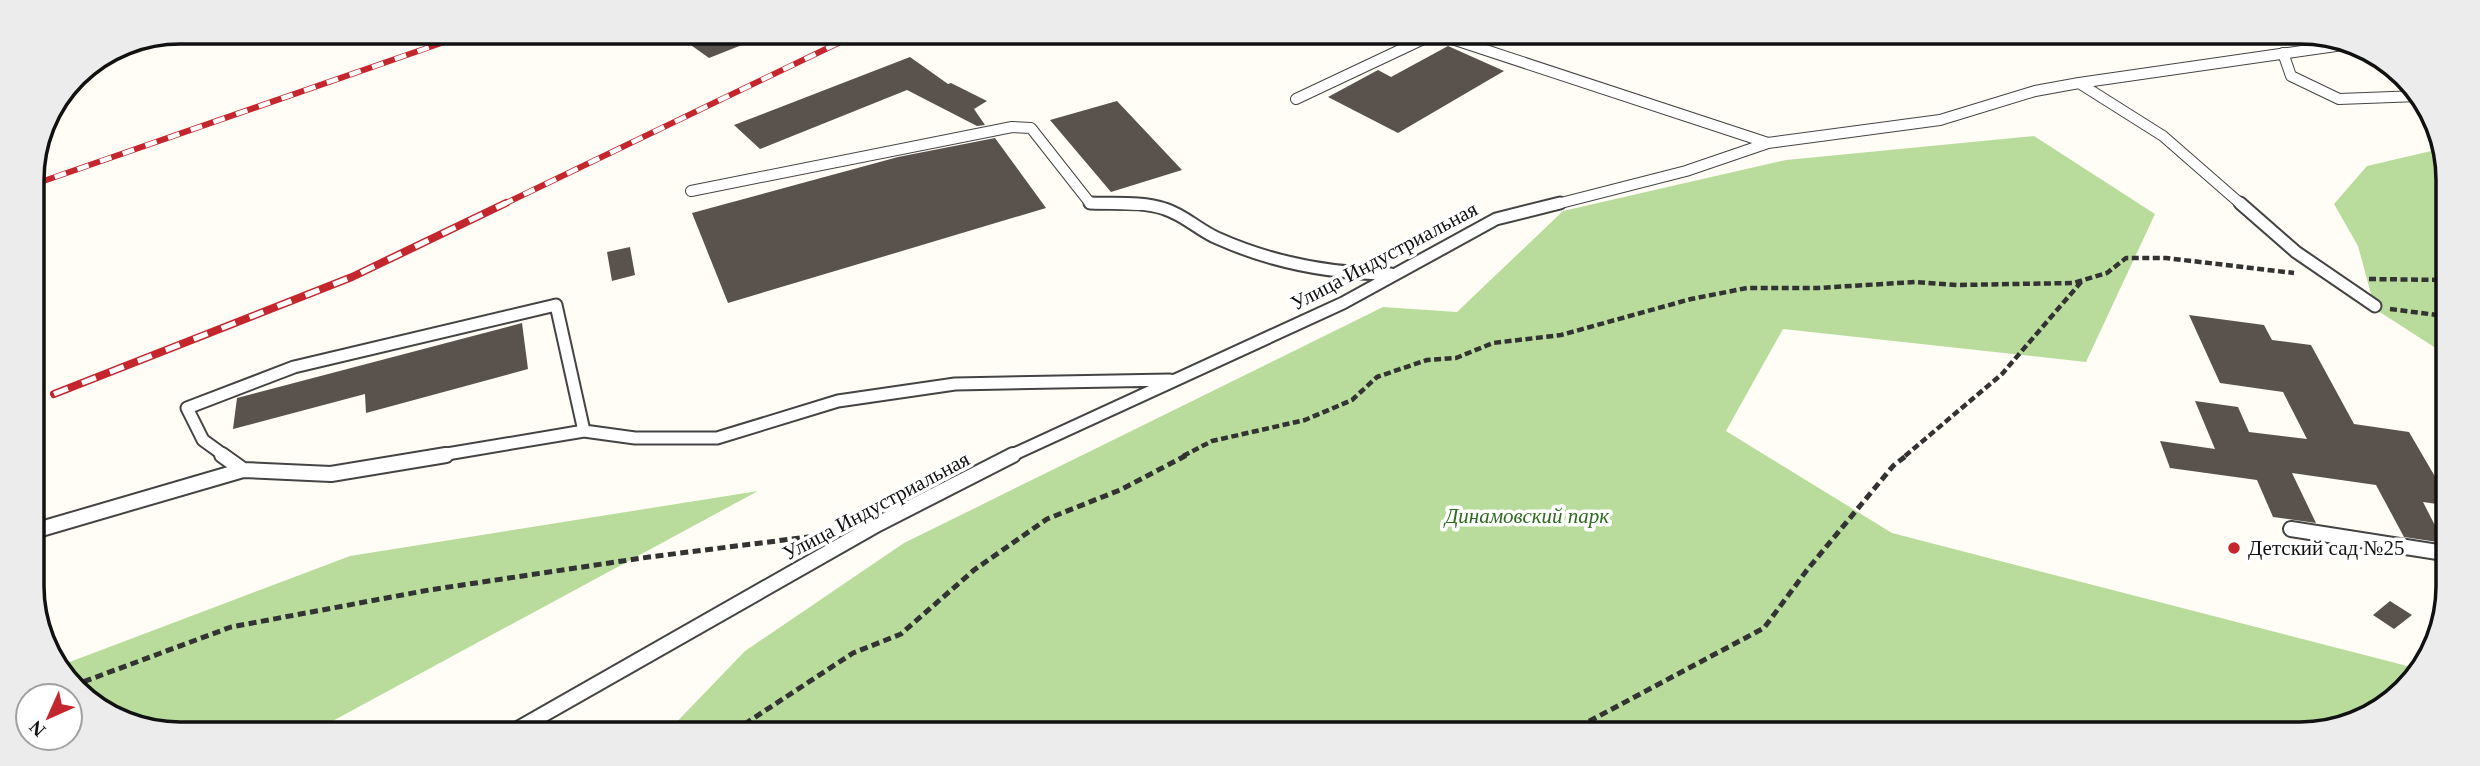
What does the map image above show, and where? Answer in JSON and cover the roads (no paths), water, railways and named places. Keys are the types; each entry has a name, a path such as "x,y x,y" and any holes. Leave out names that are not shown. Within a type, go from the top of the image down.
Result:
{"lane":[{"path":"1296,99 1414,44"},
{"path":"1466,44 1768,144"},
{"name":"Улица Индустриальная","path":"530,722 833,550 1049,436 1343,303 1496,219 1686,171 1768,144 1940,120 2035,91 2079,83 2330,47"},
{"path":"2283,54 2291,76 2339,99 2408,96"},
{"path":"2079,83 2163,136 2296,252 2375,306"},
{"path":"691,191 1012,127 1031,128 1090,203 1166,209 1206,234 1249,252 1314,270 1349,275 1395,274"},
{"path":"243,470 203,440 187,408 294,367 556,304 584,431"},
{"path":"44,528 243,470 331,474 584,431 635,438 717,438 838,401 956,384 1177,380"},
{"path":"2291,529 2436,552"}],"railway":[{"path":"44,181 438,44"},
{"path":"502,205 836,44"},
{"path":"54,394 352,277 506,203"}],"place":[{"name":"Детский сад №25","path":"2234,548"}],"park label":[{"name":"Динамовский парк","path":"1527,516"}]}
